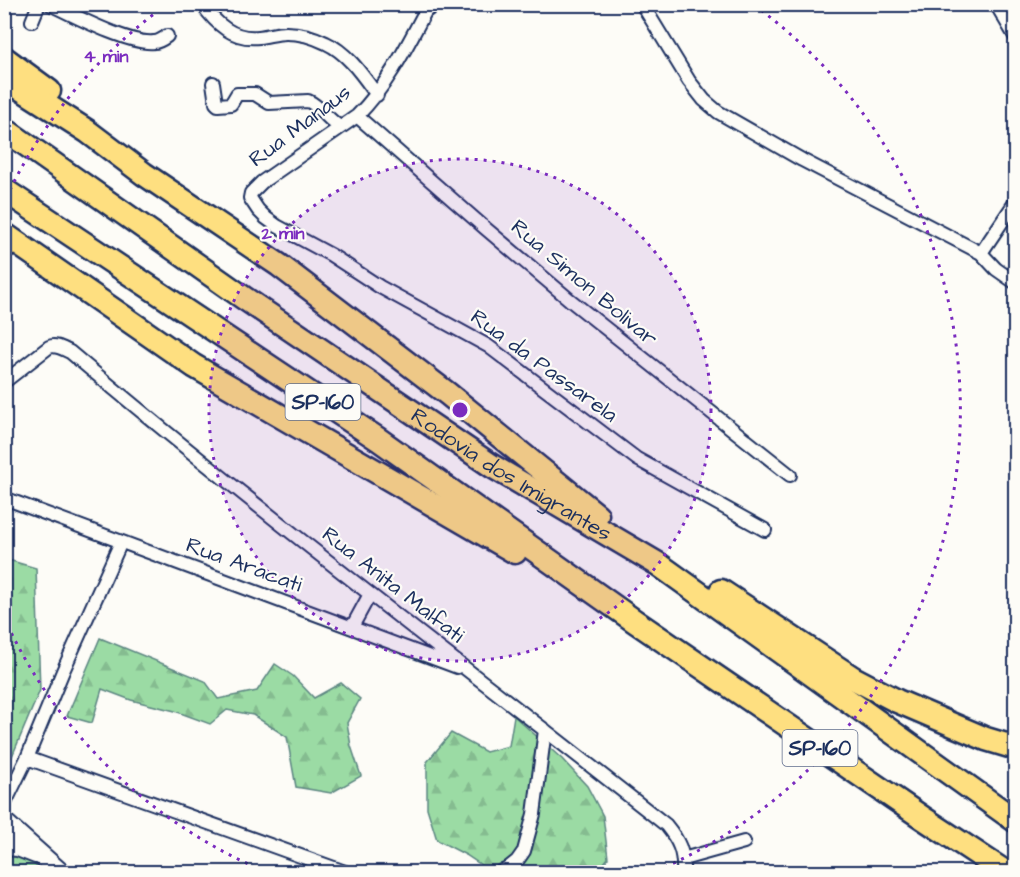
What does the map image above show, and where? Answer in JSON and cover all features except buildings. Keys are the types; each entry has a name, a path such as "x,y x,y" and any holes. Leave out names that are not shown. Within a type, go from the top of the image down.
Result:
{"highway":[{"path":"4,58 66,104 87,131"},
{"path":"4,78 87,131 144,174 279,265 448,394 658,564 715,587 853,678 897,701 986,739 1016,747"},
{"name":"Rodovia dos Imigrantes","path":"4,129 234,291 492,466 658,564 1016,820"},
{"name":"Rodovia dos Imigrantes","path":"4,190 378,439 636,622 1005,873"},
{"path":"4,234 194,366 636,622"}],"main road":[{"path":"4,822 56,869"},
{"path":"4,846 26,849 56,869"}],"street":[{"path":"32,21 39,4"},
{"path":"50,4 136,41 151,43 167,36"},
{"path":"202,4 217,23 242,36 297,34 326,43 343,55 377,95"},
{"path":"642,4 689,81 704,100 718,111 802,160 981,253 996,269 1016,283"},
{"path":"996,4 1016,38"},
{"name":"Rua Manaus","path":"253,190 357,116 377,95 408,44 426,6"},
{"path":"213,83 218,105 231,105 237,94 255,94 268,103 308,101 313,103 330,122 340,127"},
{"name":"Rua Simon Bolivar","path":"357,116 561,293 790,475"},
{"name":"Rua da Passarela","path":"253,190 250,196 252,202 266,218 278,226 331,255 380,287 488,346 637,459 765,530"},
{"path":"981,253 1016,201"},
{"name":"Rua Anita Malfati","path":"4,382 49,347 62,348 70,352 144,415 666,825 676,837 684,859 683,873"},
{"name":"Rua Aracati","path":"4,498 469,672"},
{"path":"4,805 27,758 121,542"},
{"path":"352,627 370,594"},
{"path":"500,873 517,861 525,851 534,814 545,730"},
{"path":"27,758 345,873"},
{"path":"684,859 744,842"}],"green space":[{"path":"5,559 36,568 40,690 5,773"},
{"path":"100,638 205,681 218,699 257,691 275,664 293,676 314,698 341,683 360,699 347,723 351,746 361,776 331,793 296,787 287,737 253,715 227,710 210,724 102,689 92,723 67,716"},
{"path":"514,716 562,759 587,786 603,816 608,858 597,872 481,872 481,865 437,840 427,808 427,762 451,733 486,752 509,746"},
{"path":"5,850 25,856 42,872 5,872"}]}
